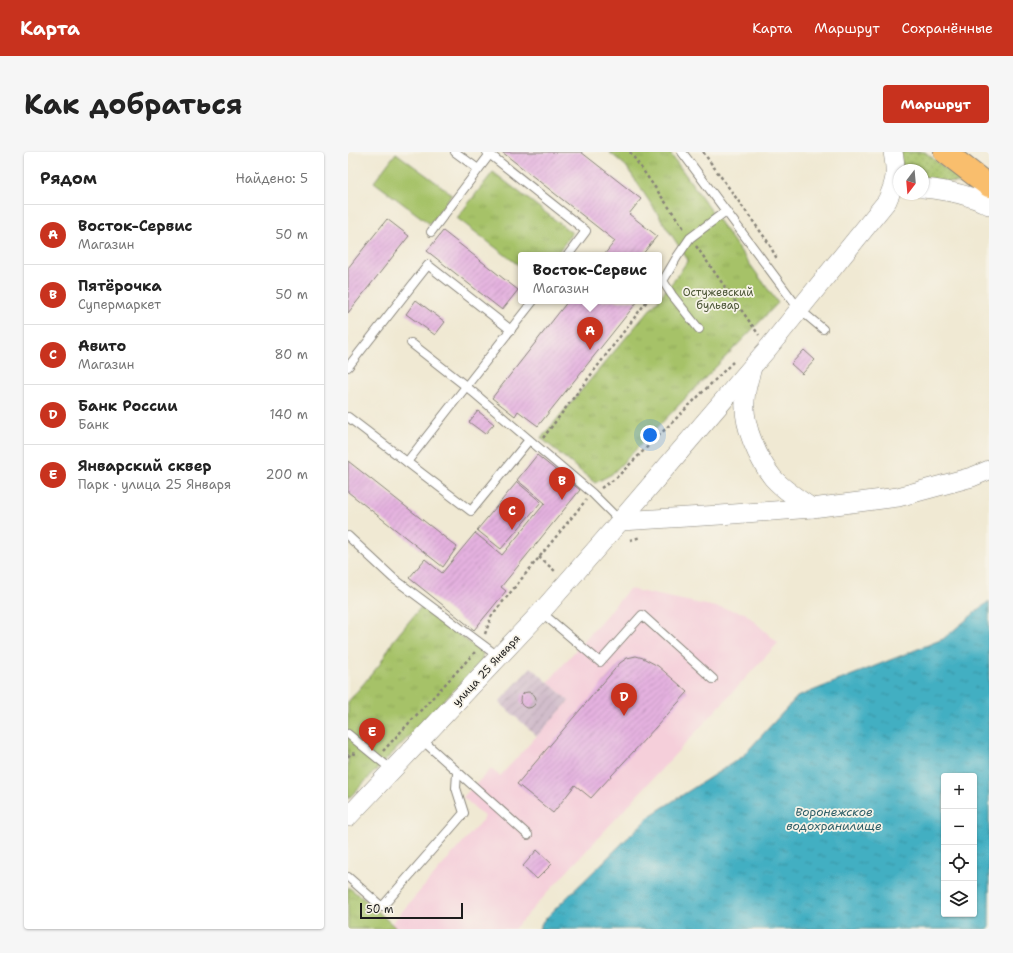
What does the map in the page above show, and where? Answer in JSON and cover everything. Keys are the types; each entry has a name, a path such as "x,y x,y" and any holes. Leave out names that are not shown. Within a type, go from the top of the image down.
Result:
{"main road":[{"path":"945,152 989,186"}],"street":[{"name":"улица 25 Января","path":"894,152 896,164"},
{"path":"929,189 946,190 962,194 989,205"},
{"name":"улица 25 Января","path":"348,817 541,612 621,521 745,362 800,309 893,197"},
{"path":"745,362 748,384 744,402 746,419 753,443 762,462 773,478 788,492 812,508"},
{"path":"621,521 812,508 898,497 972,477 989,470"}],"lane":[{"path":"455,152 478,169"},
{"path":"683,152 800,309 824,329"},
{"path":"431,232 489,153 586,231 570,252"},
{"path":"699,329 663,281 690,238 726,211"},
{"path":"348,367 428,265 511,330"},
{"path":"407,462 531,304"},
{"path":"411,343 467,387 592,493 621,521"},
{"path":"348,417 472,511 529,440"},
{"path":"348,536 393,578 499,657"},
{"path":"541,612 600,662 642,615 713,679"},
{"path":"348,734 392,770"},
{"path":"420,739 528,835"},
{"path":"348,877 382,908 464,813 456,788 457,773"}],"path":[{"path":"630,152 759,335"},
{"path":"703,152 768,242 777,259"},
{"path":"536,446 645,304"},
{"path":"756,338 764,329"},
{"path":"348,757 351,754 376,757 481,645 492,615 592,493 615,479 745,362"},
{"path":"539,557 561,576"}],"shaded area":[{"path":"629,589 745,613 778,643 514,929 397,929 391,924 485,817 463,797 491,769 500,776 569,701 548,682"},
{"path":"531,667 569,701 537,736 499,702"}],"green space":[{"name":"Остужевский бульвар","path":"609,152 669,152 778,303 612,474 595,483 541,438 654,304 662,304 662,294 676,278 688,260 626,166"},
{"path":"900,152 925,152 964,183 929,181 929,164 902,164"},
{"path":"396,153 452,194 430,224 374,182"},
{"path":"493,172 572,233 558,252 518,252 518,265 457,218"},
{"path":"421,607 483,653 481,662 348,799 348,702 380,664 393,641"},
{"path":"348,887 364,899 397,929 348,929"}],"water":[{"name":"Воронежское водохранилище","path":"989,601 989,929 539,929 543,921 651,815 742,757 797,697 943,639"}],"building":[{"path":"502,152 581,152 641,199 629,214 657,236 644,252 606,252 615,241"},
{"path":"387,219 409,236 348,313 348,268"},
{"path":"443,231 518,290 502,310 427,251"},
{"path":"416,300 445,322 435,335 406,314"},
{"path":"566,304 636,304 538,426 518,411 515,416 492,398"},
{"path":"804,350 815,360 802,374 791,364"},
{"path":"478,411 494,424 485,434 469,422"},
{"path":"537,455 580,490 501,587 506,591 474,630 409,578 425,559 442,573 475,533 502,555 545,503 517,480"},
{"path":"348,461 457,547 443,567 348,492"},
{"path":"517,482 541,502 501,549 477,530"},
{"path":"636,656 658,666 688,692 591,798 575,785 553,813 517,784 620,663 627,658"},
{"path":"525,692 531,692 536,697 534,706 531,708 525,708 520,703 520,697"},
{"path":"537,850 552,864 537,879 523,866"}],"place":[{"name":"Восток-Сервис","path":"590,350"},
{"name":"Пятёрочка","path":"562,500"},
{"name":"Авито","path":"512,530"},
{"name":"Банк России","path":"624,716"},
{"name":"Январский сквер","path":"372,751"}]}
